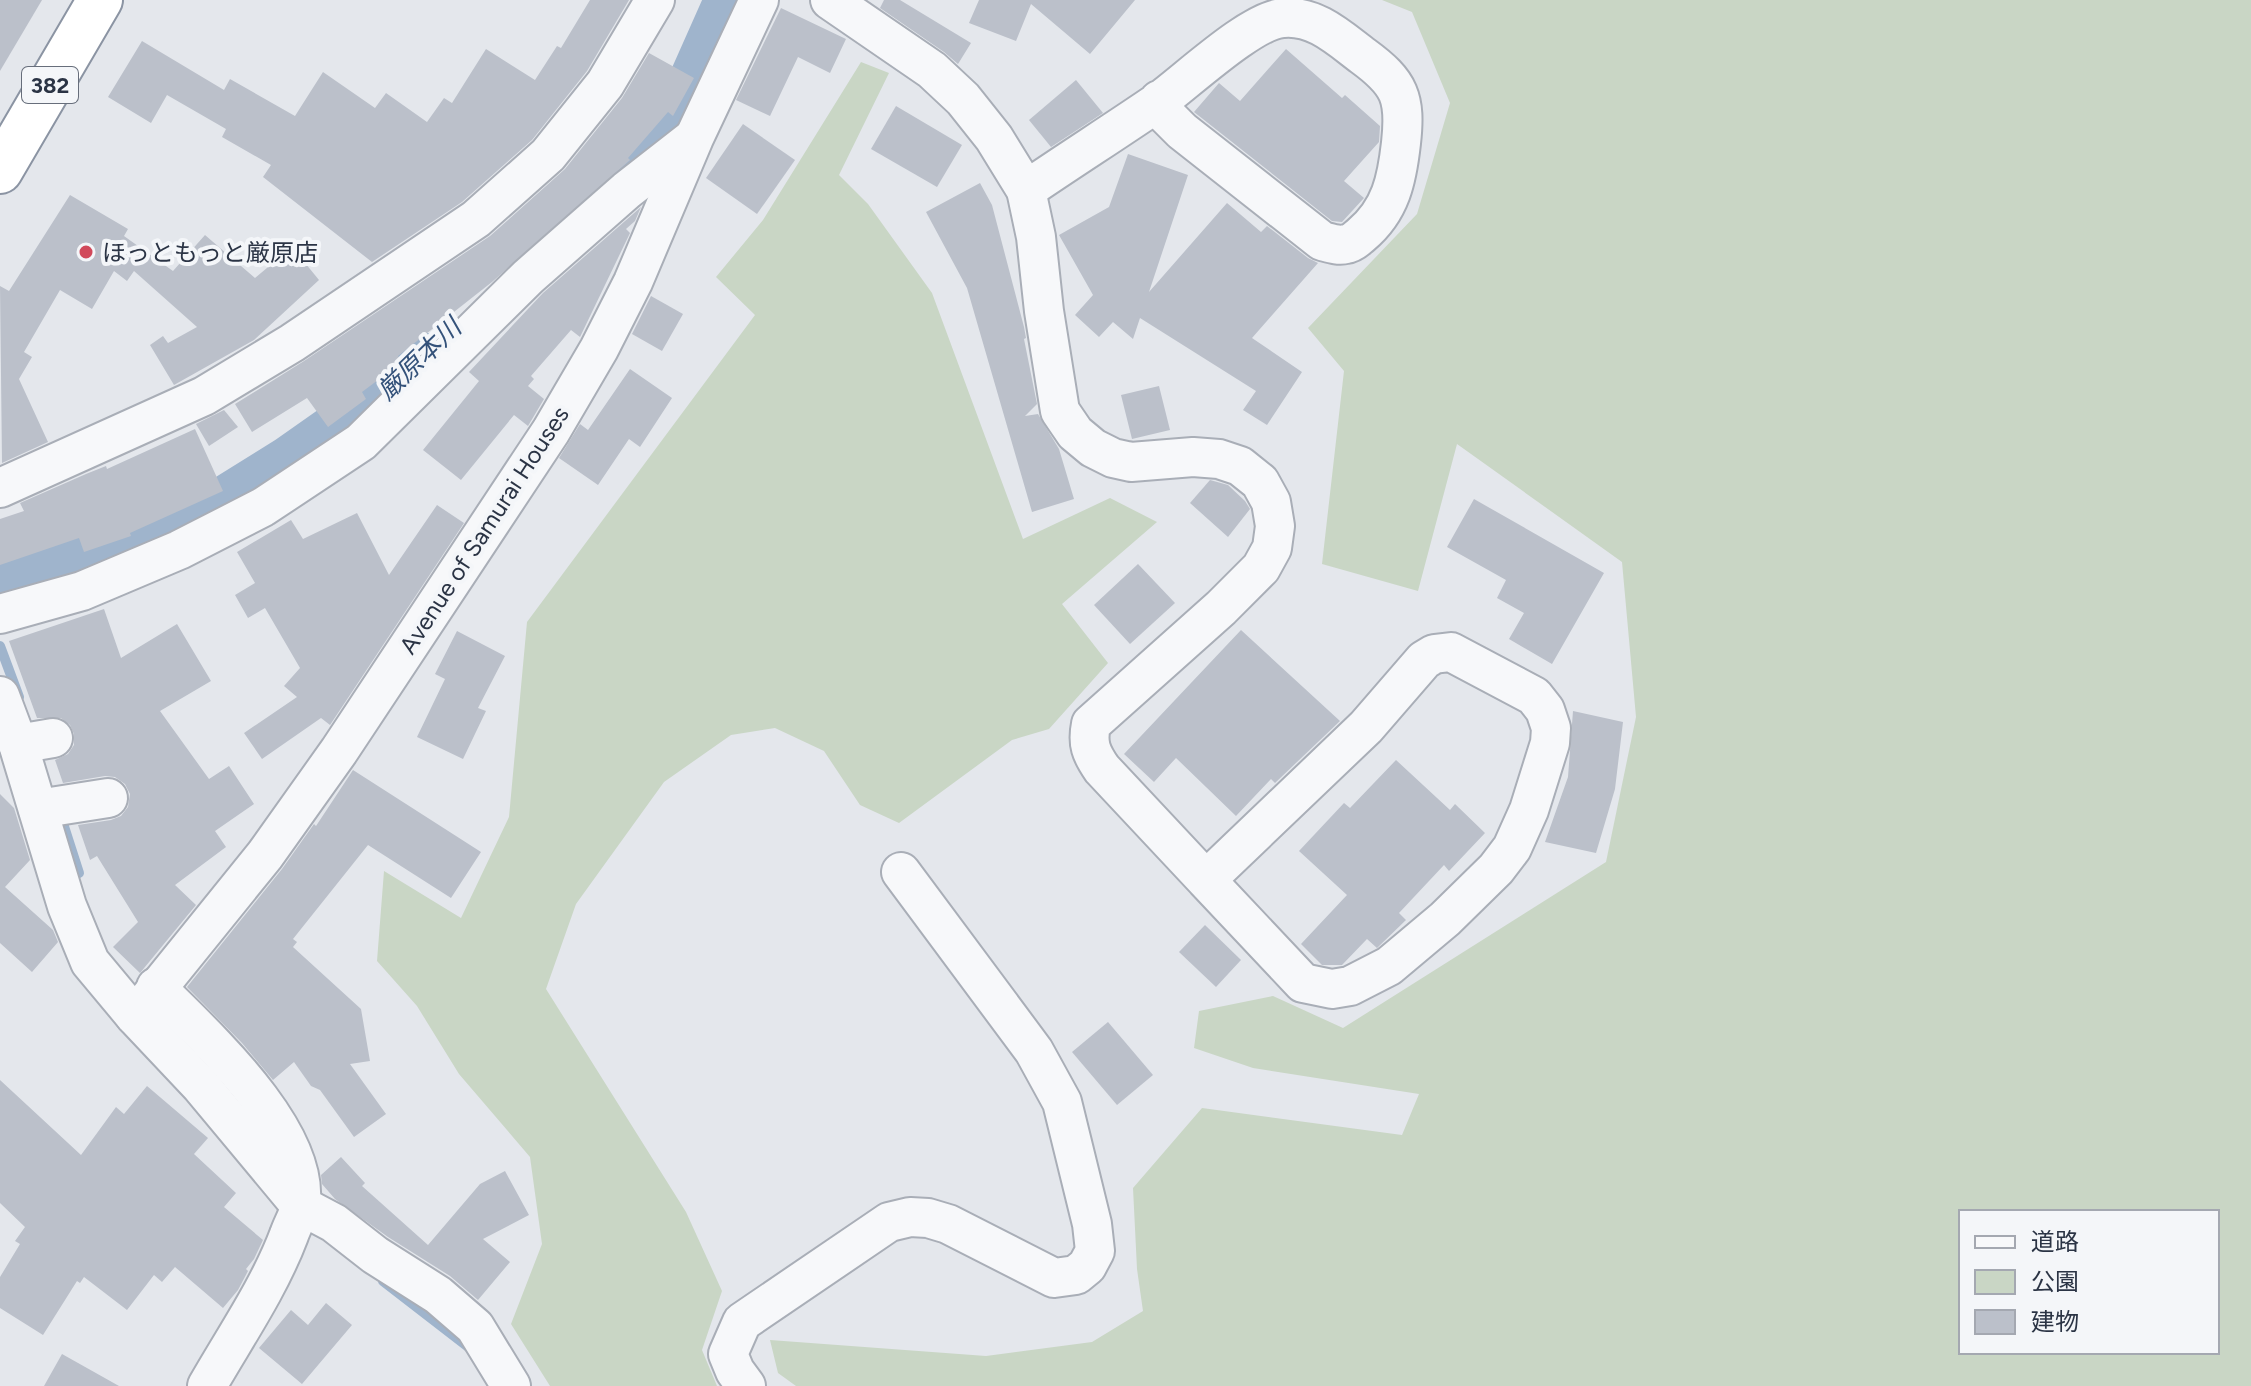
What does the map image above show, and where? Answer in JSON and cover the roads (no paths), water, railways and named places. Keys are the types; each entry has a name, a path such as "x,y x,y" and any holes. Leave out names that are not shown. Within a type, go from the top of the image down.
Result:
{"highway":[{"name":"382","path":"0,171 100,0"}],"street":[{"path":"0,488 204,396 292,343 476,219 548,155 605,84 655,0"},
{"name":"Avenue of Samurai Houses","path":"146,1002 265,855 551,431 599,349 633,282 694,138 759,0"},
{"path":"830,0 932,70 963,99 994,138 1026,190 1036,237 1060,411 1075,433 1093,448 1113,458 1131,462 1193,457 1229,462 1240,466 1260,482 1271,502 1274,537 1272,548 1261,568 1221,608 1091,724 1090,753 1102,769 1206,880 1303,983 1332,989 1350,986 1389,966 1445,919 1496,869 1512,848 1529,810 1550,743 1551,728 1545,710 1534,696 1451,652 1434,654 1424,660 1366,727 1206,880"},
{"path":"1026,190 1159,100 1246,34 1282,17 1309,20 1331,32 1376,65 1401,95 1403,122 1397,180 1389,201 1371,227 1350,244 1322,241 1182,131 1167,116 1159,100"},
{"path":"4,614 82,591 179,550 263,507 361,442 528,277 627,190 694,138"},
{"path":"18,728 51,808 81,945 90,962 146,1002 179,1034 250,1143 300,1205 334,1223 375,1255 447,1303 475,1327 511,1386"},
{"path":"51,808 108,798"},
{"path":"746,1386 728,1354 742,1322 889,1222 919,1218 948,1224 1054,1278 1076,1275 1087,1266 1095,1251 1092,1224 1062,1102 1034,1051 901,872"},
{"path":"207,1386 279,1262 300,1205"}],"waterway":[{"name":"厳原本川","path":"603,194 684,117 736,0"},
{"name":"厳原本川","path":"0,592 158,540 231,504 356,421 417,362"},
{"path":"0,646 19,697"},
{"path":"60,814 79,873"},
{"path":"383,1281 471,1349"}],"place":[{"name":"ほっともっと厳原店","path":"86,252"}]}
